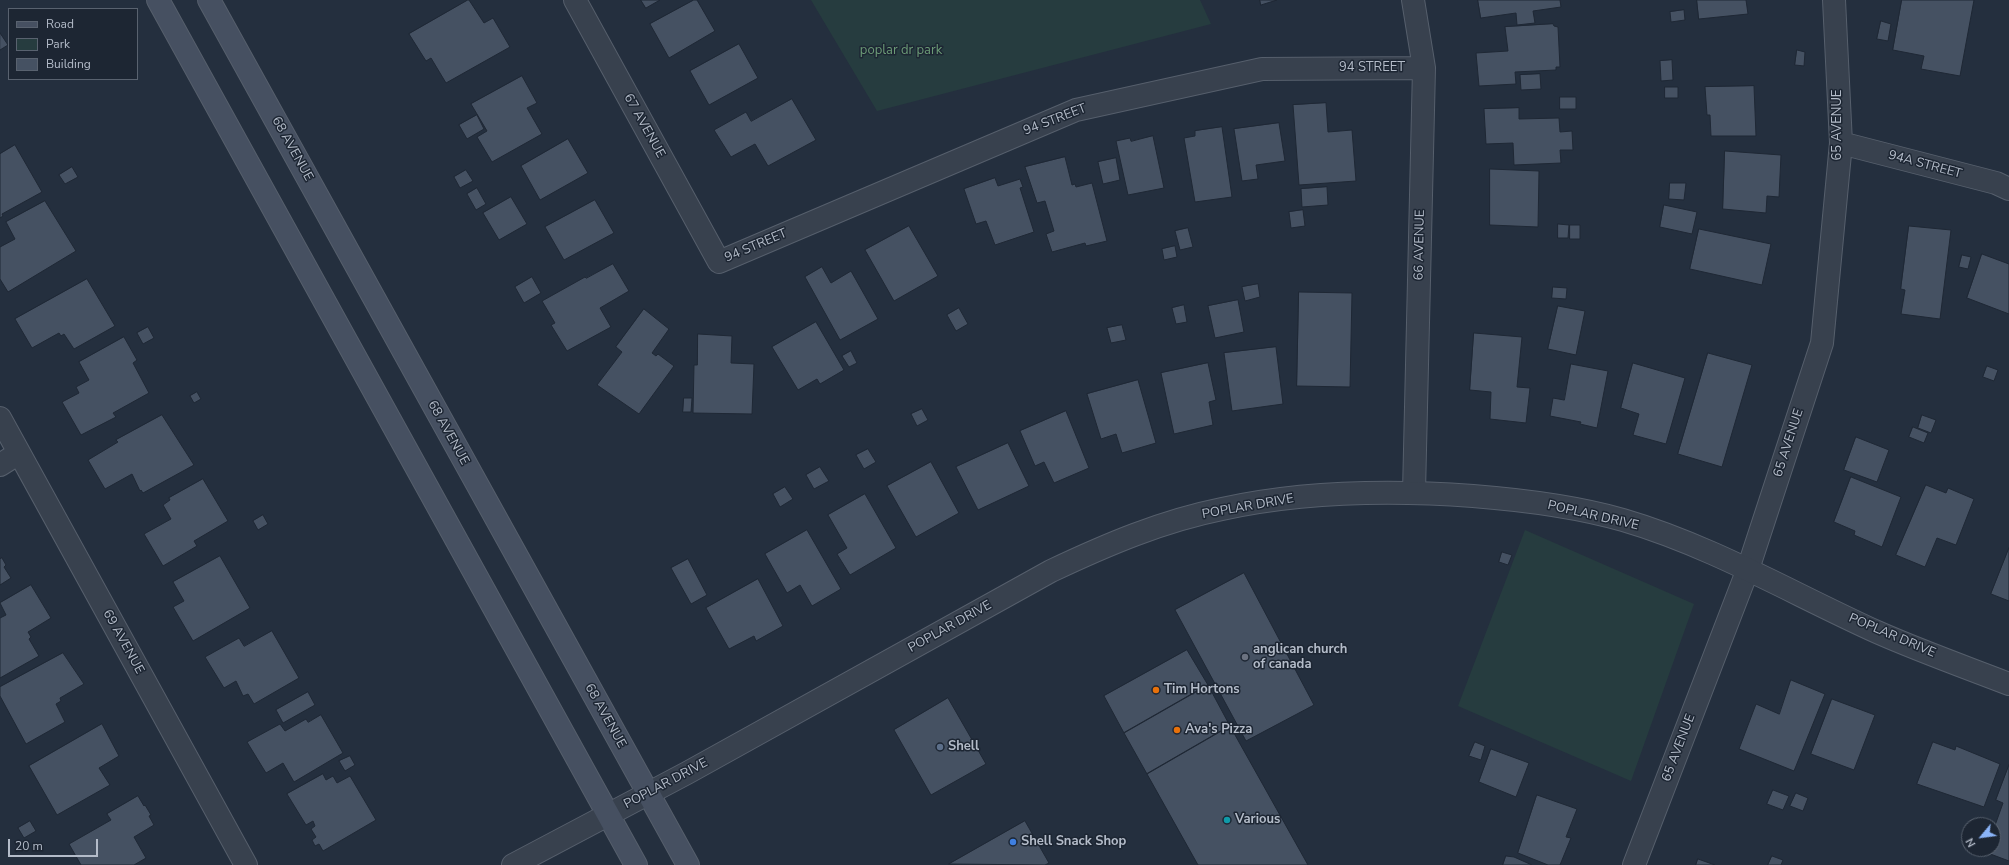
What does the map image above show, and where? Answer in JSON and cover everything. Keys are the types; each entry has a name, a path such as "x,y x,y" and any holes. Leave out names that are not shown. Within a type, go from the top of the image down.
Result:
{"main road":[{"path":"158,0 636,865"},
{"name":"68 AVENUE","path":"209,0 688,865"}],"street":[{"name":"67 AVENUE","path":"575,0 714,251"},
{"name":"66 AVENUE","path":"1412,0 1424,68 1414,492"},
{"name":"65 AVENUE","path":"1634,865 1748,569 1822,343 1841,143 1834,0"},
{"name":"94 STREET","path":"714,251 719,262 1076,110 1262,69 1424,68"},
{"name":"94A STREET","path":"1841,143 1996,183 2009,189"},
{"name":"69 AVENUE","path":"0,418 246,865"},
{"path":"0,464 19,453"},
{"name":"POPLAR DRIVE","path":"513,865 687,773 1052,571 1110,544 1222,508 1346,493 1414,492 1561,506 1624,521 1682,541 1748,569 1878,632 2009,684"}],"green space":[{"name":"poplar dr park","path":"811,0 1200,0 1211,24 877,111"},
{"path":"1525,530 1694,604 1631,781 1458,706"}],"building":[{"path":"468,0 484,23 493,18 510,47 446,83 431,58 426,61 409,34"},
{"path":"641,0 660,0 646,8"},
{"path":"694,0 697,0 715,31 669,58 650,24"},
{"path":"1260,0 1277,0 1261,5"},
{"path":"1478,0 1560,0 1561,7 1533,11 1535,23 1517,25 1516,13 1481,18"},
{"path":"1697,0 1746,0 1748,14 1699,19"},
{"path":"1902,0 1974,0 1960,76 1921,69 1924,56 1893,50"},
{"path":"1684,10 1685,20 1671,22 1670,12"},
{"path":"1881,21 1891,24 1888,41 1877,39"},
{"path":"1553,24 1554,26 1558,27 1560,67 1556,67 1556,70 1515,72 1516,84 1479,86 1476,53 1508,51 1505,27"},
{"path":"0,33 8,45 0,50"},
{"path":"739,44 758,78 709,105 690,71"},
{"path":"1797,50 1805,52 1804,66 1795,65"},
{"path":"1672,60 1673,80 1661,81 1660,61"},
{"path":"1540,74 1541,89 1521,90 1520,75"},
{"path":"522,76 537,103 527,108 542,134 492,162 477,137 487,131 471,104"},
{"path":"1754,86 1756,136 1711,136 1710,115 1707,115 1705,87"},
{"path":"1665,87 1678,87 1678,98 1665,98"},
{"path":"1560,97 1576,97 1576,109 1560,109"},
{"path":"792,99 816,140 768,166 755,144 731,157 714,130 746,112 751,121"},
{"path":"1326,103 1328,132 1352,130 1356,181 1299,185 1293,105"},
{"path":"1519,108 1519,119 1559,118 1560,132 1572,131 1573,150 1560,150 1561,163 1514,165 1513,143 1486,144 1484,109"},
{"path":"477,115 484,129 467,139 459,125"},
{"path":"1279,123 1285,161 1256,165 1258,179 1242,181 1234,129"},
{"path":"1222,127 1232,197 1195,202 1184,138 1195,136 1195,131"},
{"path":"1153,136 1164,188 1128,195 1116,141 1130,138 1131,141"},
{"path":"568,139 588,173 540,200 521,166"},
{"path":"15,145 42,192 2,214 3,216 0,218 0,154"},
{"path":"1725,151 1781,155 1779,197 1767,196 1766,213 1723,209"},
{"path":"1065,157 1072,185 1075,184 1076,187 1092,183 1107,241 1086,246 1085,243 1052,252 1046,234 1054,231 1045,201 1037,203 1025,167"},
{"path":"1116,158 1120,180 1103,184 1098,162"},
{"path":"72,167 78,177 65,184 59,175"},
{"path":"1490,169 1539,171 1538,227 1490,225"},
{"path":"466,170 473,181 460,188 454,177"},
{"path":"995,178 998,186 1020,179 1023,187 1020,188 1034,232 995,245 986,221 976,224 964,189"},
{"path":"1670,183 1686,183 1684,200 1669,199"},
{"path":"1327,187 1328,205 1302,207 1301,189"},
{"path":"477,188 486,204 476,210 467,194"},
{"path":"511,197 527,224 499,240 483,213"},
{"path":"595,200 614,233 564,260 545,227"},
{"path":"45,201 76,251 8,292 0,279 0,247 15,239 6,222"},
{"path":"1664,205 1697,212 1692,234 1660,227"},
{"path":"1303,210 1305,226 1291,228 1289,212"},
{"path":"1558,224 1569,225 1568,238 1558,238"},
{"path":"1570,225 1580,225 1580,239 1570,239"},
{"path":"909,226 938,276 894,301 865,250"},
{"path":"1909,226 1951,230 1940,319 1901,314 1905,290 1901,289"},
{"path":"1188,228 1193,247 1180,250 1175,231"},
{"path":"1699,229 1771,244 1762,285 1690,269"},
{"path":"1175,246 1177,257 1164,260 1162,249"},
{"path":"1982,254 2009,264 2009,314 1967,298"},
{"path":"1962,255 1971,257 1968,269 1959,267"},
{"path":"613,264 629,291 600,308 611,327 567,351 551,325 555,323 542,301 585,277 586,278"},
{"path":"822,267 831,283 851,271 878,319 840,340 805,277"},
{"path":"532,277 541,293 524,303 515,287"},
{"path":"87,279 115,326 74,349 64,334 61,336 59,333 32,348 15,319"},
{"path":"1258,284 1260,297 1245,301 1242,287"},
{"path":"1553,287 1567,288 1566,299 1552,298"},
{"path":"1299,292 1352,293 1350,387 1297,386"},
{"path":"1238,300 1244,332 1215,338 1208,306"},
{"path":"1184,305 1187,322 1176,324 1172,308"},
{"path":"1558,306 1585,311 1576,355 1548,349"},
{"path":"959,308 968,324 956,331 947,315"},
{"path":"644,309 669,329 652,353 656,356 658,354 674,366 639,414 597,385 622,352 616,347"},
{"path":"816,322 844,370 820,384 817,379 798,390 772,347"},
{"path":"1122,325 1126,340 1111,343 1107,328"},
{"path":"148,327 154,338 143,344 137,333"},
{"path":"1474,333 1522,337 1517,387 1530,388 1526,423 1490,419 1491,392 1470,390"},
{"path":"698,334 732,336 731,363 754,364 752,414 693,413 694,365 697,365"},
{"path":"124,337 137,360 133,363 149,393 113,413 116,417 81,435 62,402 79,393 76,387 89,380 79,362"},
{"path":"1276,347 1283,404 1232,411 1224,353"},
{"path":"851,351 857,363 849,367 842,356"},
{"path":"1708,353 1752,365 1722,467 1678,454"},
{"path":"1208,363 1216,400 1209,402 1213,425 1174,434 1161,373"},
{"path":"1633,363 1685,378 1666,444 1633,435 1639,414 1621,408"},
{"path":"1571,364 1608,371 1597,428 1580,424 1581,422 1550,416 1553,398 1564,400"},
{"path":"1987,366 1998,370 1994,381 1983,377"},
{"path":"1138,380 1156,443 1122,453 1116,434 1101,439 1087,394"},
{"path":"197,392 201,399 194,403 190,396"},
{"path":"684,398 692,398 691,412 683,412"},
{"path":"922,409 928,420 917,426 911,414"},
{"path":"1066,411 1089,468 1054,483 1044,462 1035,466 1020,431"},
{"path":"162,415 194,465 143,493 141,490 140,491 132,474 105,489 88,460 118,442 116,440"},
{"path":"1922,415 1936,420 1931,433 1918,428"},
{"path":"1913,427 1928,433 1924,443 1909,437"},
{"path":"1856,437 1889,450 1877,482 1844,470"},
{"path":"1008,443 1029,486 978,510 956,467"},
{"path":"868,449 876,462 864,469 856,455"},
{"path":"931,462 959,513 916,537 887,486"},
{"path":"820,467 829,481 814,489 806,475"},
{"path":"1851,477 1901,497 1882,547 1854,535 1855,531 1834,522"},
{"path":"203,479 228,521 194,541 197,546 163,566 144,534 171,519 163,505 170,500 169,498"},
{"path":"1926,485 1946,493 1948,488 1974,499 1956,545 1937,538 1925,567 1896,555"},
{"path":"785,487 793,499 780,507 773,494"},
{"path":"865,494 896,548 850,575 837,554 847,548 828,515"},
{"path":"263,515 268,524 258,530 253,521"},
{"path":"807,530 841,589 812,606 800,585 787,593 765,554"},
{"path":"2009,548 2009,601 1991,594"},
{"path":"1502,552 1512,555 1508,565 1499,562"},
{"path":"220,556 250,608 193,641 173,607 184,601 173,582"},
{"path":"2,558 6,565 4,567 11,578 0,585 0,559"},
{"path":"688,559 707,595 691,604 671,568"},
{"name":"anglican church of canada","path":"1244,573 1314,705 1246,741 1175,610"},
{"path":"758,579 783,626 756,641 754,636 729,649 706,608"},
{"path":"31,585 51,618 28,632 31,637 29,639 39,656 0,678 0,618 6,615 0,603"},
{"path":"272,631 299,678 254,704 248,694 243,696 236,681 224,688 205,657 239,638 244,646"},
{"name":"Tim Hortons","path":"1187,650 1208,685 1124,733 1104,696"},
{"path":"63,653 84,684 60,698 61,701 56,704 65,722 26,744 0,696 0,687"},
{"path":"1791,680 1825,694 1794,771 1739,749 1756,704 1779,714"},
{"name":"Ava's Pizza","path":"1208,685 1230,726 1147,774 1124,733"},
{"path":"308,692 315,705 283,723 276,710"},
{"name":"Shell","path":"948,698 986,764 931,795 894,730"},
{"path":"1832,699 1875,715 1854,770 1811,754"},
{"path":"321,715 343,753 294,782 283,763 266,773 247,742 280,724 285,731 306,719 308,722"},
{"path":"102,724 119,756 99,768 110,785 57,815 29,766"},
{"name":"Various","path":"1230,726 1308,865 1198,865 1147,774"},
{"path":"1475,742 1485,746 1481,760 1469,756"},
{"path":"1933,742 1955,750 1956,746 2000,764 1984,807 1917,784"},
{"path":"1491,749 1529,763 1516,797 1479,782"},
{"path":"350,756 355,765 345,771 339,761"},
{"path":"2009,765 2009,861 1998,857 2001,857 2001,817 1998,817 2003,803 1996,800"},
{"path":"323,774 326,780 333,776 337,783 350,776 376,820 323,851 319,844 315,846 312,840 316,837 311,829 315,826 313,821 306,825 287,794"},
{"path":"1773,790 1789,796 1783,810 1767,804"},
{"path":"1796,793 1808,798 1803,811 1790,806"},
{"path":"1537,795 1577,809 1566,837 1571,838 1560,865 1548,865 1518,853"},
{"path":"138,796 151,815 149,816 154,825 134,837 146,858 134,865 81,865 69,844 111,820 107,814"},
{"path":"30,821 36,831 24,838 18,828"},
{"name":"Shell Snack Shop","path":"1025,821 1049,863 1045,865 949,864"},
{"path":"1506,856 1514,857 1532,865 1503,865"},
{"path":"1772,856 1783,860 1781,865 1768,865"},
{"path":"1698,859 1715,865 1696,865"}],"place":[{"name":"anglican church of canada","path":"1245,657"},
{"name":"Tim Hortons","path":"1156,690"},
{"name":"Ava's Pizza","path":"1177,730"},
{"name":"Shell","path":"940,747"},
{"name":"Various","path":"1227,820"},
{"name":"Shell Snack Shop","path":"1013,842"}]}
